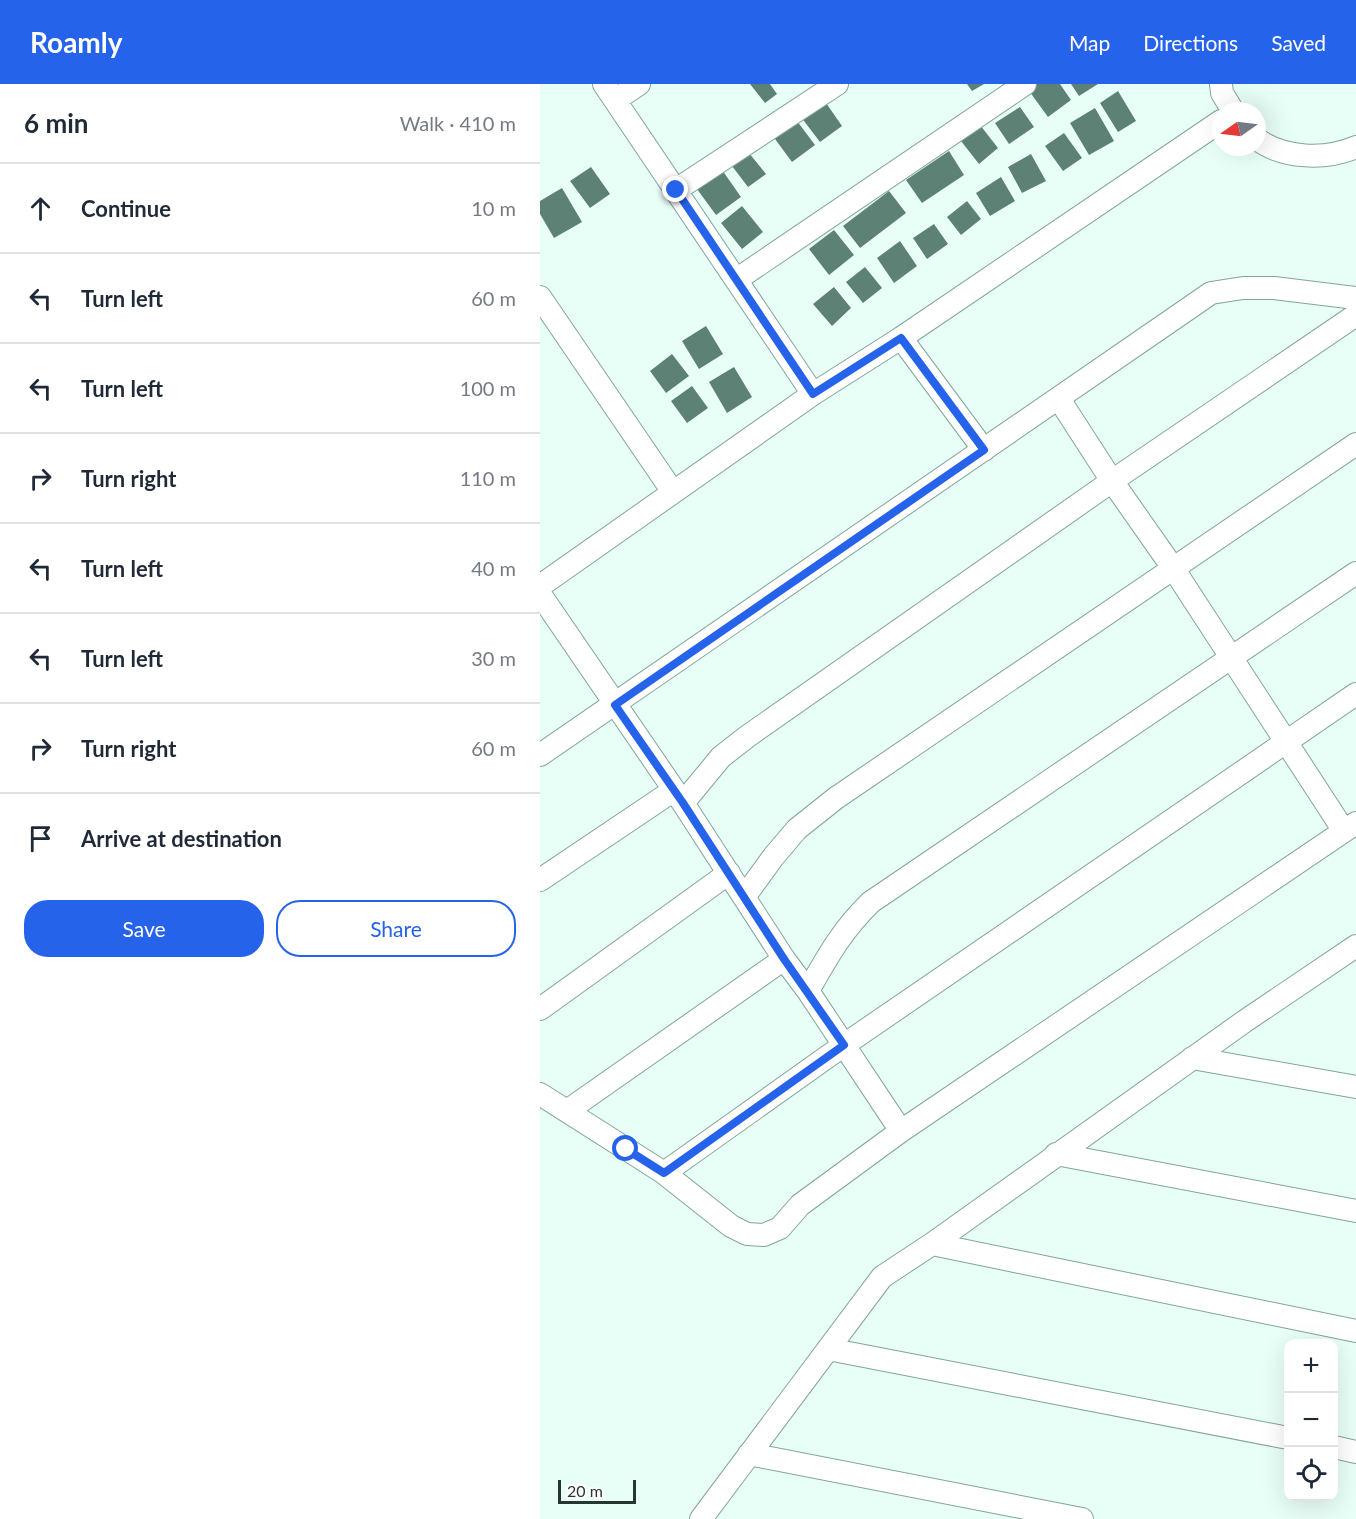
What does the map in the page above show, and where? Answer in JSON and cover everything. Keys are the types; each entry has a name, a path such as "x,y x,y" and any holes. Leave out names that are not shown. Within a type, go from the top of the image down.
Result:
{"street":[{"path":"639,84 609,92 813,394"},
{"path":"676,190 837,84"},
{"path":"736,280 1025,84"},
{"path":"1221,84 1222,93 1228,102"},
{"path":"540,586 813,394 901,338 1212,127"},
{"path":"1266,146 1295,155 1342,153 1356,147"},
{"path":"540,755 1211,293 1243,288 1274,288 1356,298"},
{"path":"540,297 673,492"},
{"path":"540,880 678,796 748,736 1112,481 1356,315"},
{"path":"901,338 984,450"},
{"path":"540,1094 664,1173 731,1226 747,1234 764,1235 780,1228 800,1205 902,1131 1350,827 1285,741 1173,567 1112,481 1059,399"},
{"path":"745,896 797,829 836,798 1356,444"},
{"path":"808,991 836,942 871,902 1356,573"},
{"path":"540,594 902,1131"},
{"path":"664,1173 844,1045 1356,694"},
{"path":"540,1009 729,873"},
{"path":"701,1519 882,1277 932,1244 1192,1058 1356,946"},
{"path":"567,1111 784,959"},
{"path":"1192,1058 1356,1087"},
{"path":"1056,1154 1356,1211"},
{"path":"932,1244 1356,1331"},
{"path":"828,1349 1284,1437"},
{"path":"1338,1448 1356,1452"},
{"path":"749,1454 1082,1519"}],"building":[{"path":"750,84 770,84 777,94 765,103"},
{"path":"967,84 984,84 972,91"},
{"path":"1032,84 1060,84 1071,100 1048,117 1027,88"},
{"path":"1071,84 1098,84 1079,96"},
{"path":"1118,91 1136,121 1118,132 1100,103"},
{"path":"824,100 842,126 820,142 801,117"},
{"path":"1020,107 1034,127 1009,144 995,123"},
{"path":"1095,108 1114,141 1089,155 1070,123"},
{"path":"797,121 815,145 792,162 775,139"},
{"path":"980,125 998,148 979,164 961,141"},
{"path":"1064,133 1082,158 1063,171 1045,146"},
{"path":"949,151 964,175 922,203 906,180"},
{"path":"749,153 766,174 748,187 732,166"},
{"path":"1031,154 1046,181 1022,193 1008,167"},
{"path":"591,167 610,194 590,208 570,181"},
{"path":"720,167 741,197 716,215 694,185"},
{"path":"1001,177 1015,201 990,216 976,193"},
{"path":"562,188 582,222 554,238 540,214 540,201"},
{"path":"889,191 906,213 860,248 843,226"},
{"path":"967,201 981,219 961,235 947,217"},
{"path":"742,206 763,232 742,249 721,223"},
{"path":"934,224 948,244 927,259 913,238"},
{"path":"834,230 854,255 829,275 809,249"},
{"path":"900,241 917,266 894,283 877,258"},
{"path":"865,267 882,288 863,303 846,282"},
{"path":"834,287 851,308 832,326 813,304"},
{"path":"706,326 723,354 699,369 682,341"},
{"path":"672,354 689,376 666,393 650,371"},
{"path":"734,367 752,397 727,413 709,382"},
{"path":"692,386 708,408 687,423 671,401"}],"route":[{"path":"626,1149 664,1173 844,1045 615,705 984,450 901,338 813,394 676,190"}]}
